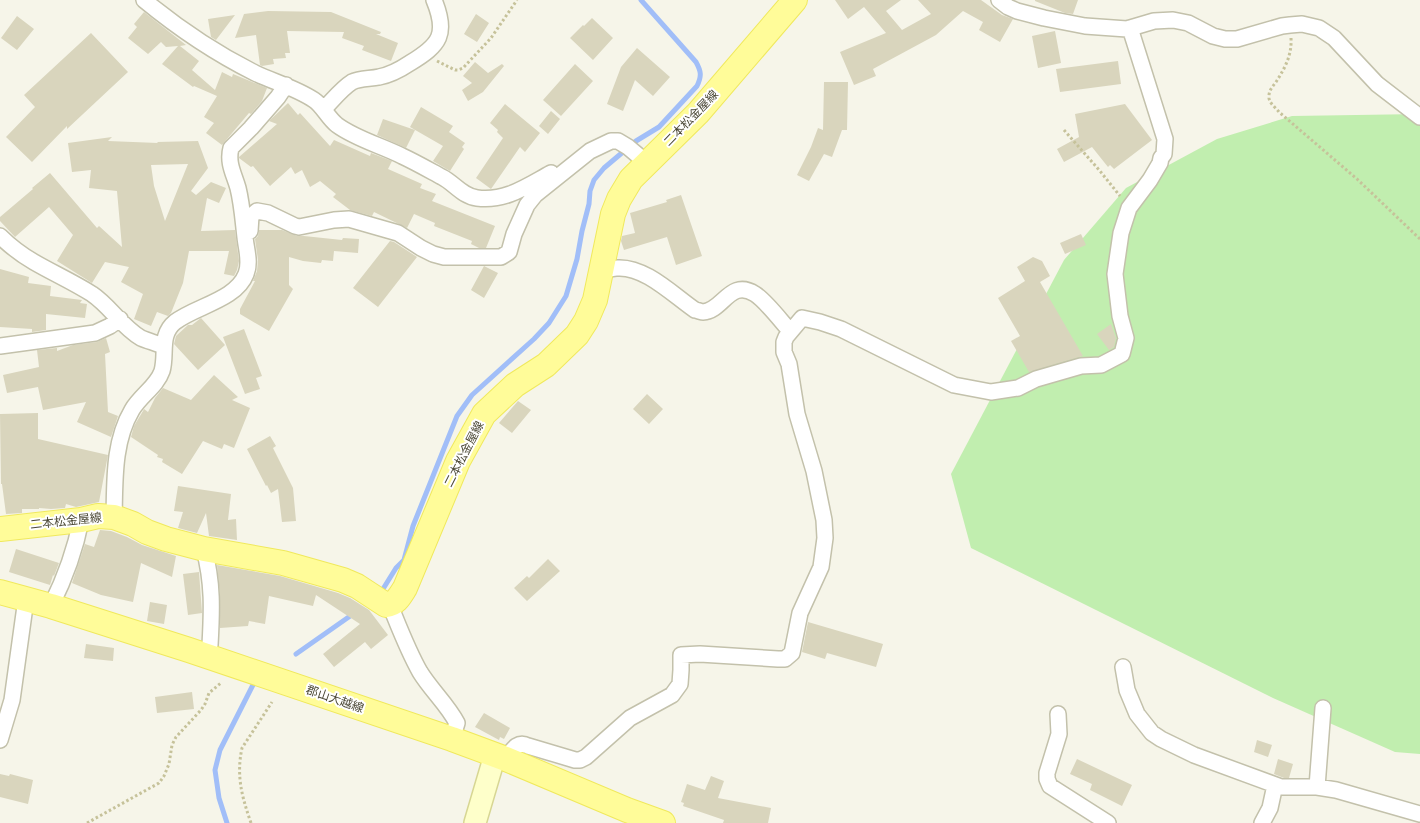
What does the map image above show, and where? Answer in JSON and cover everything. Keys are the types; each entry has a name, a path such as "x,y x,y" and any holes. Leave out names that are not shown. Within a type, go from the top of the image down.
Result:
{"main road":[{"name":"二本松金屋線","path":"0,529 81,520 98,516 114,517 160,537 204,549 283,563 333,577 357,586 386,606 398,600 405,588 458,461 484,414 515,385 546,365 577,335 586,321 595,300 612,214 631,180 698,113 795,0"},
{"name":"郡山大越線","path":"0,592 51,606 233,665 452,739 663,823"}],"street":[{"path":"144,0 179,28 201,42 255,73 314,100 324,109 334,123 343,129 445,178 462,192 473,198 490,199 508,196 558,169 566,170"},
{"path":"324,109 338,94 354,82 385,76 428,52 435,44 441,32 439,14 434,0"},
{"path":"999,0 1008,8 1017,11 1085,26 1122,29 1154,21 1173,20 1188,24 1213,36 1232,40 1290,25 1319,28 1329,33 1377,84 1420,118"},
{"path":"475,823 501,757 518,744 525,744 575,760 586,757 630,718 672,695 680,684 680,655 700,654 785,659 792,653 800,613 821,567 825,538 824,520 814,471 798,414 789,364 784,352 784,342 802,318 841,330 954,385 991,392 1018,388 1036,379 1081,366 1101,365 1122,354 1126,338 1120,316 1115,274 1121,234 1129,208 1160,163 1164,154 1165,139 1130,28"},
{"path":"114,517 116,462 120,440 129,415 138,400 155,383 161,373 165,357 163,346 167,332 174,323 231,292 241,283 246,274 248,266 244,221 239,194 229,162 230,152 233,145 251,128 286,86"},
{"path":"245,238 250,231 251,216 255,211 259,211 299,227 349,219 369,224 398,233 421,248 444,258 501,257 509,252 526,205 535,194 590,151 611,141 622,143 647,163"},
{"path":"0,236 24,256 72,281 93,295 142,338 163,346"},
{"path":"601,271 618,268 633,270 657,282 696,310 703,312 716,306 728,294 741,289 746,290 755,294 790,332"},
{"path":"0,346 95,333 120,320"},
{"path":"51,606 70,563 81,520"},
{"path":"204,549 209,569 212,602 210,645"},
{"path":"0,740 12,700 26,599"},
{"path":"390,605 420,672 448,707 457,723 452,739"},
{"path":"1123,667 1127,690 1133,706 1143,723 1161,739 1194,754 1281,787 1317,787 1336,790 1420,814"},
{"path":"1317,787 1323,708"},
{"path":"1058,714 1059,734 1047,773 1047,780 1050,786 1108,823"},
{"path":"1262,823 1270,808 1275,785"}],"path":[{"path":"428,52 439,63 455,70 463,68 491,38 518,0"},
{"path":"1290,25 1292,48 1290,56 1268,98 1279,112 1357,179 1420,239"},
{"path":"1064,130 1129,208"},
{"path":"87,823 159,783 169,764 172,745 176,737 201,710 210,693 224,680 233,665"},
{"path":"251,823 244,804 239,779 240,756 242,748 272,702"}],"green space":[{"path":"1420,114 1420,754 1395,752 1273,698 971,548 951,474 1064,260 1126,188 1217,139 1292,116"}],"building":[{"path":"835,0 901,0 886,11 902,30 931,14 918,0 981,0 1002,15 1013,19 1000,42 979,30 983,22 963,11 936,35 873,69 876,76 854,85 840,52 886,33 864,7 848,19"},
{"path":"1035,0 1078,0 1073,14 1065,13"},
{"path":"268,11 331,12 381,32 376,34 398,43 391,61 362,50 364,46 342,38 344,32 287,31 290,53 285,53 286,58 273,59 274,64 262,66 260,65 256,35 235,38 244,14"},
{"path":"144,12 186,45 180,46 199,61 192,70 215,90 222,72 232,77 233,74 267,88 262,101 251,114 249,113 222,145 206,133 214,123 204,117 217,96 193,87 162,64 178,46 166,47 161,42 148,54 128,38 137,27 134,24"},
{"path":"476,14 489,23 477,42 464,34"},
{"path":"235,15 216,40 211,37 208,19"},
{"path":"17,16 34,29 17,50 1,38"},
{"path":"592,18 613,38 593,60 570,38"},
{"path":"1055,31 1061,63 1038,68 1032,36"},
{"path":"91,33 128,72 67,129 67,126 32,162 6,137 35,107 24,95"},
{"path":"637,48 670,77 653,96 635,80 623,111 607,104 621,67"},
{"path":"1118,61 1121,84 1060,92 1056,69"},
{"path":"475,62 488,73 502,64 504,66 483,92 468,101 462,90 472,83 463,76"},
{"path":"575,64 593,81 561,116 543,100"},
{"path":"824,82 848,82 847,130 842,130 832,157 824,154 809,181 797,175 818,128 823,130"},
{"path":"288,103 298,115 300,113 330,146 334,140 370,156 371,153 392,161 388,169 422,184 420,188 436,194 432,201 495,226 486,248 479,248 471,244 472,241 434,226 435,223 414,214 407,228 374,212 372,216 350,210 333,197 336,194 320,181 310,187 302,170 295,174 291,167 270,186 253,166 251,167 239,157 277,124 269,121"},
{"path":"505,104 540,133 525,152 520,147 491,189 476,178 503,138 490,123"},
{"path":"1125,104 1152,140 1114,169 1110,165 1108,167 1092,147 1064,162 1057,149 1079,137 1075,114"},
{"path":"421,107 453,126 449,132 465,143 462,147 464,149 450,171 433,161 443,146 410,127"},
{"path":"551,111 560,119 548,134 539,126"},
{"path":"383,119 415,130 406,148 377,135"},
{"path":"112,137 108,141 158,143 198,141 208,168 191,191 196,195 211,182 226,188 219,203 207,198 201,231 235,230 239,261 234,276 224,274 229,251 189,251 183,283 171,313 168,316 157,312 151,326 134,319 143,294 121,282 129,267 105,262 92,283 57,261 73,235 49,207 15,237 0,221 0,217 50,173 97,228 99,226 122,247 117,191 89,188 91,170 72,172 68,143","holes":["188,164 165,221 154,186 151,165"]},
{"path":"681,195 702,256 676,265 667,237 624,250 621,241 622,236 635,233 630,213 667,202 666,200"},
{"path":"259,230 282,230 297,236 342,240 343,238 359,239 358,253 334,251 333,261 322,260 321,263 289,257 289,285 293,289 269,331 240,314 240,309 255,281 253,281 257,271 258,260 255,239 258,236"},
{"path":"1081,234 1086,245 1065,254 1060,243"},
{"path":"390,241 417,257 378,307 353,288"},
{"path":"1033,257 1042,261 1050,276 1040,282 1083,356 1029,372 1011,341 1020,336 998,298 1025,281 1017,267"},
{"path":"484,266 498,273 484,298 471,290"},
{"path":"0,269 29,277 28,283 51,286 50,296 82,300 80,303 87,304 85,318 46,314 46,330 32,332 32,329 0,327"},
{"path":"201,318 225,345 198,370 174,344 176,336 188,325 192,325"},
{"path":"1111,324 1116,338 1114,347 1109,350 1097,334"},
{"path":"244,329 262,376 256,378 260,389 245,394 223,337"},
{"path":"106,338 110,352 105,354 108,412 118,416 111,437 77,422 86,402 43,410 38,387 7,393 3,375 39,367 37,350 57,348 57,351 73,345 97,342"},
{"path":"214,375 238,397 232,400 250,408 234,448 224,444 222,449 203,441 182,474 162,462 163,459 157,457 158,455 131,437 134,426 144,409 148,412 163,388 191,400"},
{"path":"647,394 663,409 649,424 633,409"},
{"path":"518,401 531,410 512,433 499,423"},
{"path":"38,413 38,439 108,455 99,502 76,507 66,504 65,508 22,509 22,513 6,514 1,484 0,414"},
{"path":"270,436 276,446 273,448 293,488 296,521 282,522 278,489 271,493 247,449"},
{"path":"178,486 231,494 228,520 236,519 237,540 209,536 206,513 197,533 178,528 183,512 174,511"},
{"path":"100,530 111,531 142,545 176,556 172,577 141,563 133,602 101,595 72,583 85,544 94,547"},
{"path":"16,549 59,563 50,585 9,572"},
{"path":"548,559 560,571 527,601 514,588 527,576 529,578"},
{"path":"217,565 280,576 338,593 369,610 388,635 371,649 365,642 334,667 323,654 360,624 316,595 313,606 269,596 265,624 249,621 248,626 220,628 220,596"},
{"path":"199,572 202,613 188,615 183,574"},
{"path":"150,602 167,605 164,624 147,621"},
{"path":"808,622 883,644 876,667 827,653 825,659 802,652"},
{"path":"86,644 114,648 113,661 84,658"},
{"path":"192,692 194,709 157,713 155,697"},
{"path":"484,713 510,728 504,739 500,737 499,740 475,727"},
{"path":"1257,740 1272,745 1268,757 1254,752"},
{"path":"1077,759 1132,785 1122,806 1090,790 1092,784 1070,774"},
{"path":"1278,759 1293,764 1289,778 1274,774"},
{"path":"0,774 9,776 10,774 33,780 28,804 0,797"},
{"path":"711,776 724,781 718,798 771,808 768,823 723,823 724,820 683,806 684,803 681,802 687,784 705,790"}],"waterway":[{"path":"383,589 396,568 404,560 413,526 457,416 472,395 549,323 566,296 577,259 590,191 594,180 604,168 636,141 659,127 699,82 700,74 696,62 641,0"},
{"path":"296,654 353,614"},
{"path":"227,823 219,798 215,770 220,750 256,679"}]}
